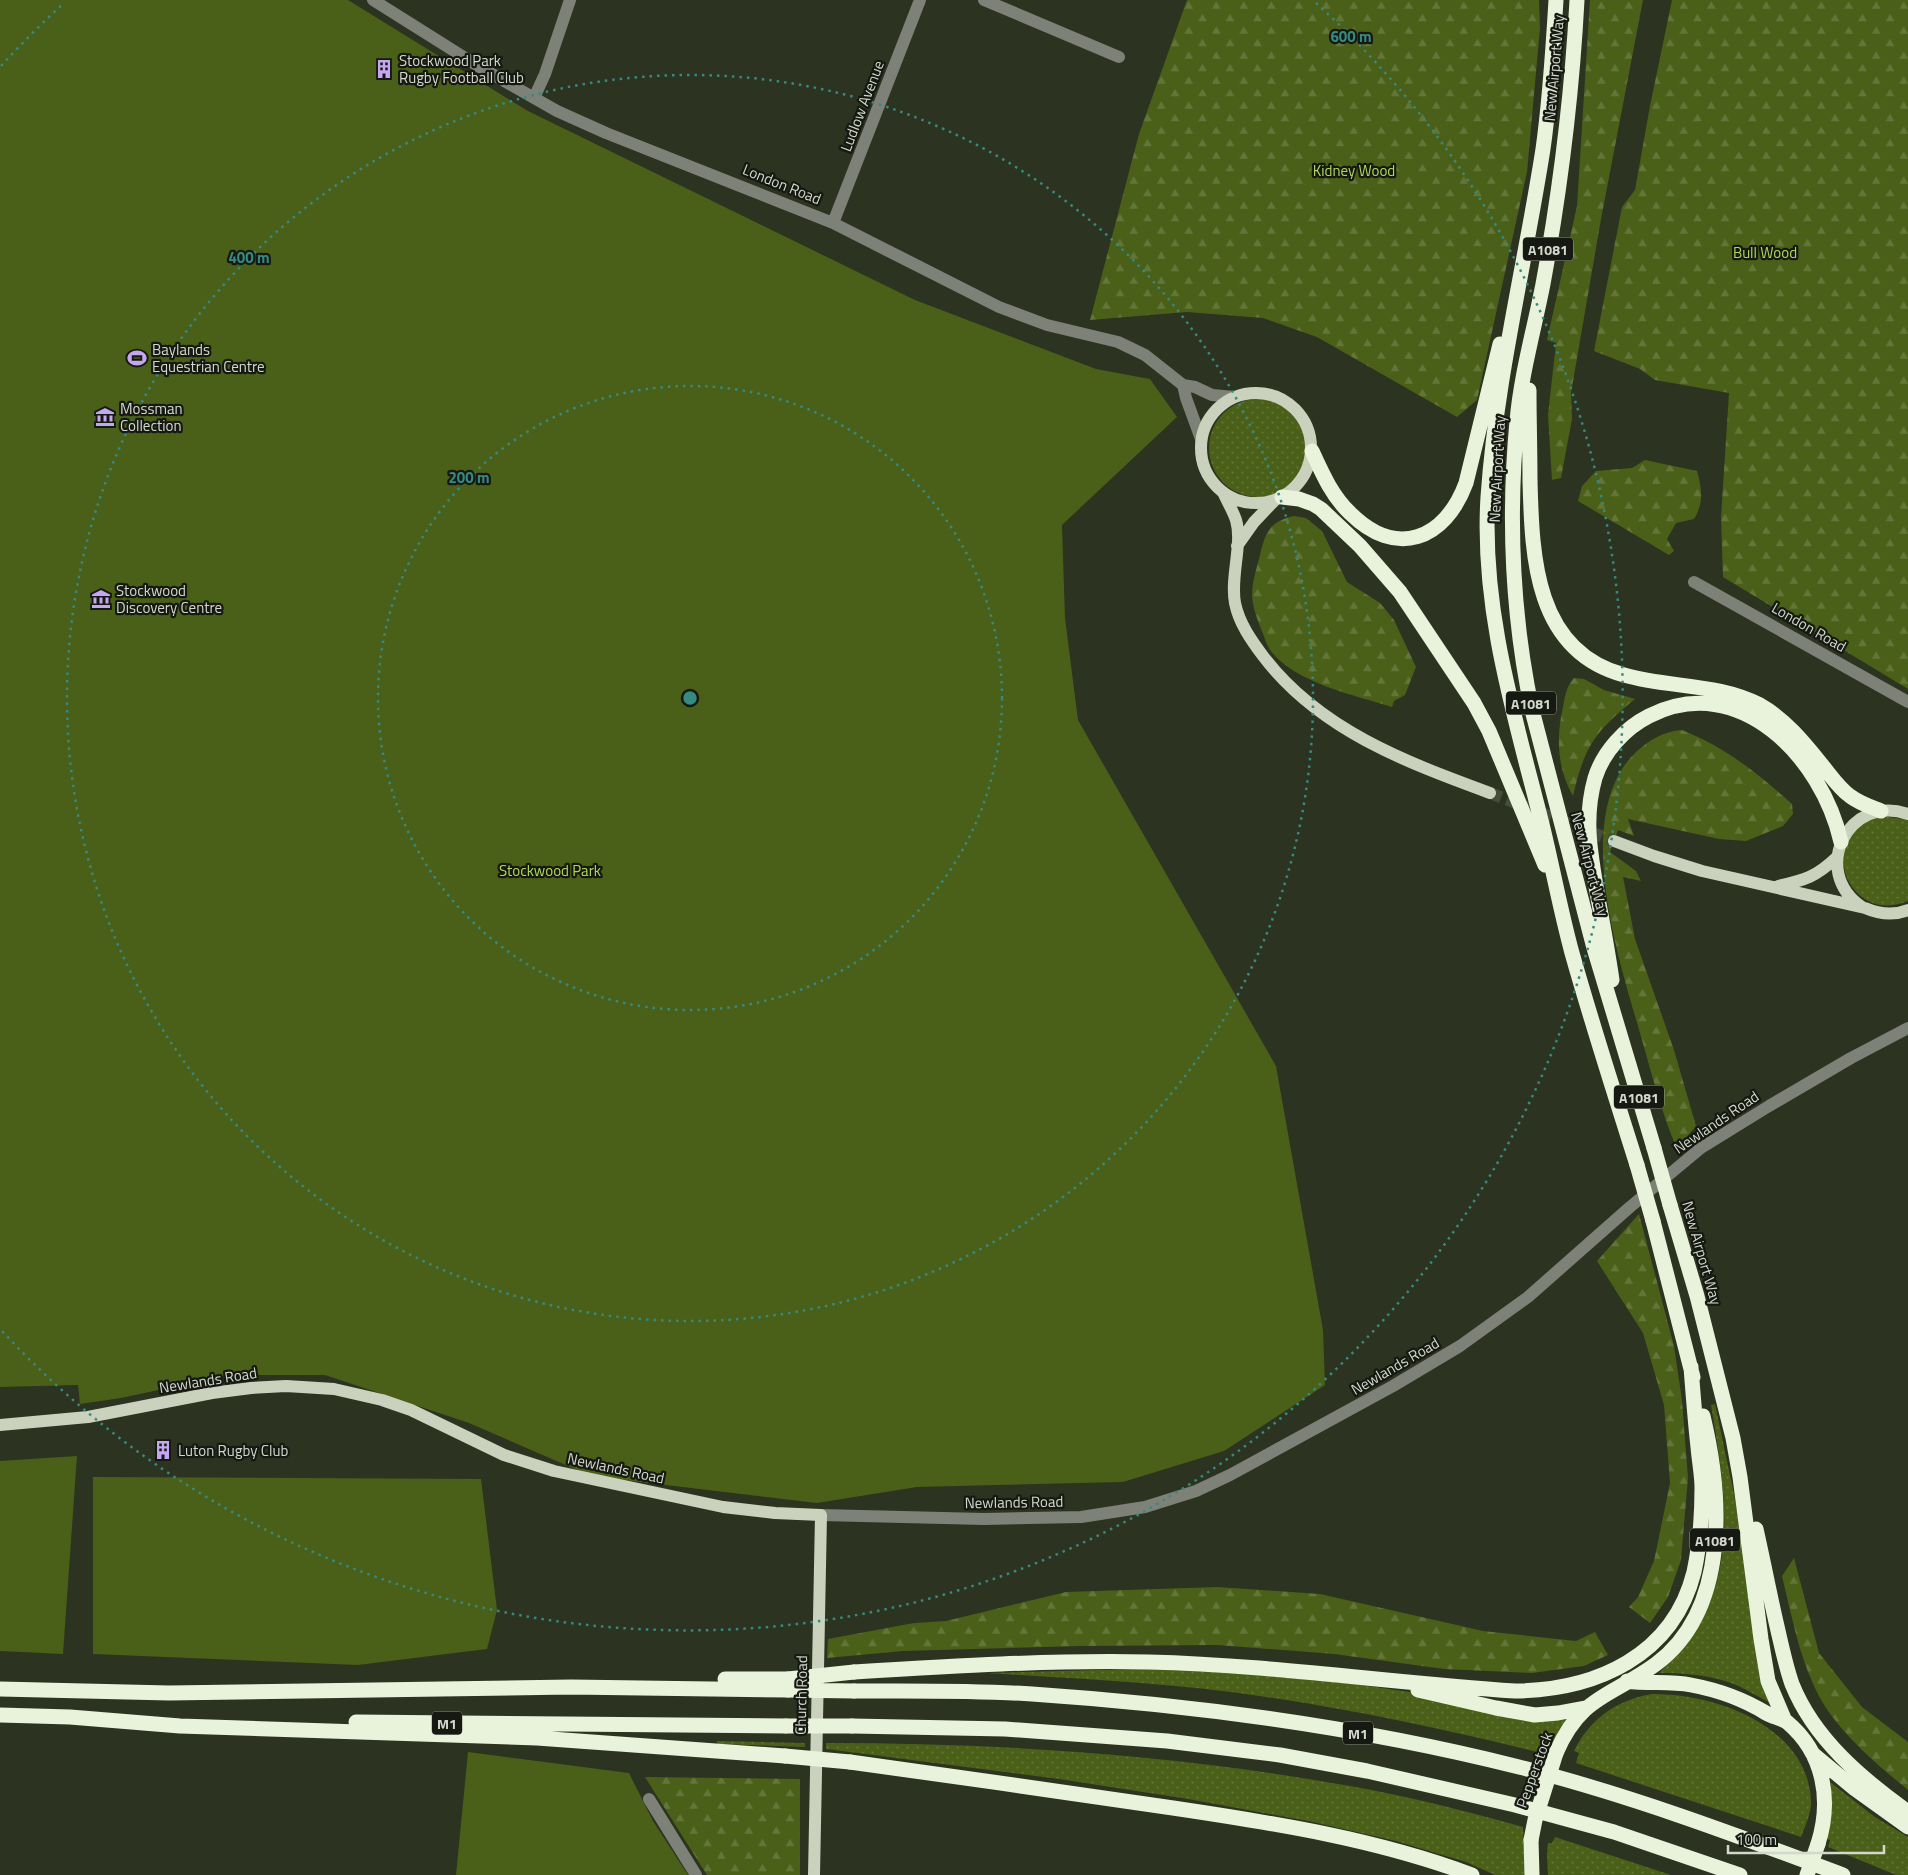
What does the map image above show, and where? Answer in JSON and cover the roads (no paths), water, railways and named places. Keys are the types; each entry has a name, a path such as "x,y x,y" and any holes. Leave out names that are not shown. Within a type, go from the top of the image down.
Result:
{"highway":[{"name":"New Airport Way","path":"1556,0 1543,147 1500,395 1488,498 1488,549 1491,595 1506,683 1572,951 1593,1027 1653,1221 1707,1436 1714,1476 1716,1527 1713,1560 1702,1601 1680,1639 1656,1664 1627,1681"},
{"name":"New Airport Way","path":"1577,0 1564,146 1543,284 1517,420 1511,528 1513,578 1525,679 1594,948 1624,1045 1717,1370 1740,1477 1768,1681 1785,1721"},
{"name":"A1081","path":"1312,451 1336,497 1349,512 1372,530 1397,539 1414,538 1430,532 1443,523 1460,499 1466,483 1491,379 1522,271"},
{"name":"A1081","path":"1530,351 1531,523 1537,575 1549,612 1559,630 1573,648 1591,662 1609,671 1655,682 1713,689 1738,696 1761,706 1806,745 1841,788 1851,797 1881,811"},
{"name":"A1081","path":"1278,499 1299,499 1321,509 1360,546 1400,592 1474,703 1489,731 1559,899"},
{"name":"A1081","path":"1624,1045 1588,840 1588,810 1596,776 1608,752 1622,736 1640,721 1659,711 1681,705 1706,703 1731,708 1750,716 1769,727 1791,747 1811,774 1831,808 1841,842"},
{"path":"788,1685 854,1672 992,1664 1148,1662 1243,1666 1476,1688 1538,1691 1567,1686 1610,1673 1654,1642 1680,1607 1694,1572 1701,1528 1702,1486 1690,1367"},
{"path":"1740,1477 1756,1528 1785,1662 1793,1686 1806,1711 1834,1749 1861,1776 1908,1812"},
{"path":"1358,1677 1521,1713 1546,1714 1585,1708"},
{"name":"M1","path":"0,1689 169,1693 571,1687 657,1680 788,1685 854,1691 1030,1694 1170,1706 1377,1736 1518,1767 1613,1794 1736,1835 1843,1875"},
{"path":"1627,1681 1689,1684 1708,1688 1750,1704 1771,1716 1785,1721 1803,1740 1818,1765 1825,1793 1825,1816 1807,1875"},
{"name":"Pepperstock","path":"1532,1875 1531,1840 1535,1820 1556,1753 1566,1732 1585,1708 1606,1692 1627,1681"},
{"name":"M1","path":"0,1715 107,1719 852,1726 1014,1730 1167,1741 1280,1755 1367,1771 1516,1805 1614,1832 1740,1875"},
{"path":"107,1719 180,1726 538,1738 850,1762 1015,1784 1285,1825 1421,1857 1472,1875"},
{"path":"1812,1753 1855,1789 1908,1827"}],"main road":[{"path":"1237,546 1254,522 1278,499 1294,489 1303,478 1309,465 1312,451 1310,435 1304,420 1288,402 1266,393 1249,393 1234,397 1218,407 1207,422 1202,439 1201,454 1205,469 1212,482 1223,492 1239,501 1257,504 1278,499"},
{"path":"1223,492 1236,521 1235,603 1250,639 1270,666 1311,705 1374,746 1411,764 1490,793"},
{"path":"1908,814 1894,810 1881,811 1864,816 1850,827 1841,842 1837,858 1837,870 1843,887 1854,902 1876,913 1889,914 1908,910"},
{"path":"1614,841 1654,856 1702,870 1864,908"},
{"path":"1775,887 1809,879 1837,858"},
{"name":"Newlands Road","path":"0,1425 88,1416 251,1388 286,1386 334,1389 389,1402 411,1410 504,1454 554,1471 723,1507 775,1513 821,1515"},
{"name":"Church Road","path":"814,1875 821,1515"}],"street":[{"name":"London Road","path":"372,0 423,33 534,98 606,133 833,223 1006,310 1047,325 1099,336 1132,348 1159,364 1183,385 1212,395 1234,397"},
{"path":"534,98 545,74 570,0"},
{"name":"Ludlow Avenue","path":"833,223 920,0"},
{"path":"984,0 1119,57"},
{"path":"1183,385 1202,439"},
{"name":"London Road","path":"1694,582 1908,702"},
{"name":"Newlands Road","path":"821,1515 984,1520 1081,1516 1145,1508 1196,1491 1230,1475 1393,1386 1460,1346 1528,1297 1630,1206 1701,1148 1851,1058 1908,1028"},
{"path":"649,1799 696,1875"}],"tunnel":[{"path":"1490,793 1614,841"}],"place":[{"name":"Stockwood Park Rugby Football Club","path":"384,69"},
{"name":"Baylands Equestrian Centre","path":"137,358"},
{"name":"Mossman Collection","path":"105,417"},
{"name":"Stockwood Discovery Centre","path":"101,599"},
{"name":"Luton Rugby Club","path":"163,1450"}],"park label":[{"name":"Kidney Wood","path":"1354,170"},
{"name":"Bull Wood","path":"1765,252"},
{"name":"Stockwood Park","path":"550,870"}]}
